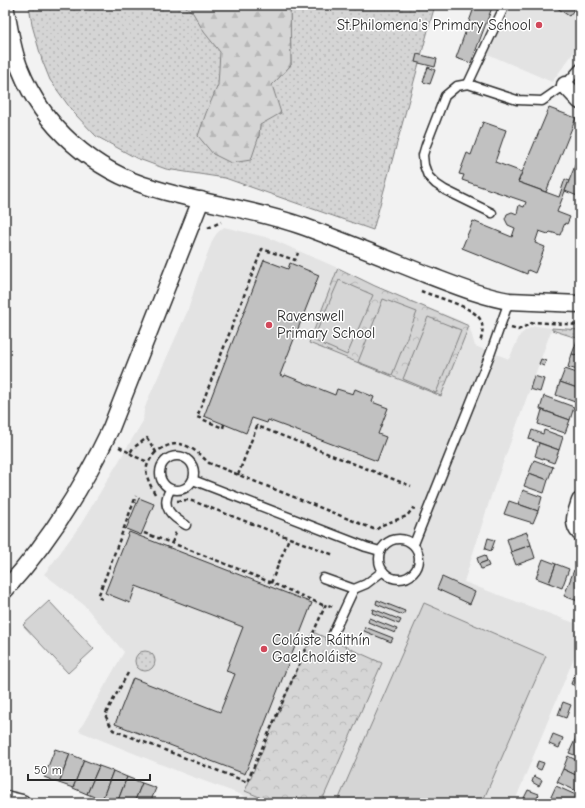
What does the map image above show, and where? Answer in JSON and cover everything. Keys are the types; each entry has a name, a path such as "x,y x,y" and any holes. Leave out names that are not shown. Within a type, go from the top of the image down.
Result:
{"street":[{"path":"5,5 19,68 31,93 54,124 69,141 98,164 123,178 154,189 250,211 304,227 462,288 498,299 509,301 580,304"},
{"path":"565,85 580,100"},
{"path":"5,590 58,523 95,462 111,428 201,200"},
{"path":"580,501 574,517 575,525 580,534"},
{"path":"5,799 22,803"}],"lane":[{"path":"468,84 505,5"},
{"path":"492,212 445,190 428,176 424,165 423,155 445,96 457,86 468,84 517,100 542,101 565,85 580,68"},
{"path":"414,544 501,325 509,301"},
{"path":"171,457 182,457 187,459 193,468 193,480 182,490 170,490 163,484 159,474 162,464 171,457"},
{"path":"193,480 366,547 380,551"},
{"path":"170,490 166,496 169,511 173,516 186,525"},
{"path":"402,538 408,540 418,549 419,562 417,569 407,578 401,579 388,576 380,565 380,551 389,541 402,538"},
{"path":"323,578 354,589 366,584 383,571"},
{"path":"331,638 354,589"}],"path":[{"path":"206,230 212,225 226,220"},
{"path":"224,424 223,428 197,417 262,249 295,260 298,253"},
{"path":"418,290 475,313 480,318 483,329 479,347"},
{"path":"501,325 518,330 534,322 580,324"},
{"path":"238,475 257,426 411,486"},
{"path":"133,448 147,438 156,452 167,445 182,444 192,449 209,463 376,530 407,516 413,508 427,513"},
{"path":"130,453 148,462"},
{"path":"102,599 98,597 136,496"},
{"path":"166,502 192,501 334,555"},
{"path":"144,534 172,543 325,606 326,604 344,611"},
{"path":"271,583 289,538"},
{"path":"128,673 105,715 113,730 247,782 325,606"}],"shaded area":[{"name":"St.Philomena's Primary School","path":"508,5 580,5 580,44 552,82 483,52"},
{"path":"224,227 269,238 375,286 461,321 470,329 475,346 509,359 520,335 526,330 535,326 552,328 491,496 464,582 580,625 580,643 514,803 264,803 185,774 79,731 124,652 84,605 44,574 81,524 143,421 144,410 149,397 188,310 213,239"}],"green space":[{"path":"29,5 217,5 259,136 260,125 272,85 291,65 290,5 435,5 373,230 225,178 166,169 136,158 96,136 73,112 50,80 42,60 32,25"},
{"path":"184,5 290,5 291,65 272,85 281,113 260,125 259,136 251,160 231,163 213,154 198,136 218,85 220,52 204,32 193,13"},
{"path":"338,268 375,286 469,326 441,396 309,343"},
{"path":"339,280 373,295 347,355 313,340"},
{"path":"383,299 417,312 392,375 358,362"},
{"path":"428,317 461,330 436,393 403,379"},
{"path":"552,328 580,330 580,339 552,330"},
{"path":"49,601 94,649 68,673 23,625"},
{"path":"424,603 546,656 482,803 337,803"},
{"path":"313,632 382,663 321,803 274,803 245,791"},
{"path":"145,651 152,654 155,661 152,668 145,671 138,668 135,661 138,654"}],"building":[{"path":"475,5 493,5 471,63 456,58"},
{"path":"553,5 580,5 580,8 577,6 569,16"},
{"path":"417,54 437,59 435,67 415,62"},
{"path":"428,67 435,70 430,84 423,82"},
{"path":"549,108 576,118 546,192 518,182"},
{"path":"483,122 506,130 495,162 522,172 518,182 559,197 565,179 569,181 557,212 570,217 567,224 565,223 560,235 550,232 548,234 539,231 535,243 545,247 535,273 528,270 527,274 462,248 473,221 512,237 515,228 508,225 505,219 507,214 512,212 517,214 519,205 524,207 526,202 462,180 464,175 459,174 467,153 471,155"},
{"path":"580,153 580,197 565,191"},
{"name":"Ravenswell Primary School","path":"264,260 288,269 290,263 319,275 280,375 284,377 285,375 335,395 337,389 353,394 355,389 374,397 372,402 388,408 378,434 386,437 377,461 268,420 267,423 252,418 246,433 204,416"},
{"path":"577,341 580,342 580,356 572,354"},
{"path":"572,354 580,356 580,371 568,367"},
{"path":"541,359 546,361 544,366 539,364"},
{"path":"565,369 580,374 580,389 560,382"},
{"path":"534,376 544,379 540,392 530,389"},
{"path":"560,382 580,389 575,402 556,395"},
{"path":"544,396 574,407 570,420 540,409"},
{"path":"542,410 570,420 565,433 538,424"},
{"path":"532,430 543,434 544,430 563,437 559,450 529,439"},
{"path":"539,443 559,450 554,463 535,456"},
{"path":"534,460 553,467 548,480 529,473"},
{"path":"529,473 548,480 544,493 524,486"},
{"path":"523,490 542,497 538,511 518,504"},
{"path":"139,498 154,504 141,535 126,529"},
{"path":"509,501 538,511 533,523 504,514"},
{"name":"Coláiste Ráithín Gaelcholáiste","path":"129,532 312,603 245,774 115,724 133,678 220,712 235,674 226,671 243,627 136,586 130,603 105,593"},
{"path":"527,532 531,545 511,552 507,539"},
{"path":"488,538 495,540 491,551 485,549"},
{"path":"531,545 535,558 516,565 511,552"},
{"path":"485,555 487,561 479,564 477,558"},
{"path":"543,559 556,564 549,583 536,578"},
{"path":"487,561 489,566 481,569 479,564"},
{"path":"556,564 569,569 562,588 549,583"},
{"path":"574,570 580,572 580,594 578,601 564,596"},
{"path":"442,577 475,592 470,604 437,589"},
{"path":"377,600 405,611 403,615 376,604"},
{"path":"373,609 401,620 399,624 372,613"},
{"path":"369,618 397,629 395,633 368,622"},
{"path":"365,627 393,638 391,642 364,631"},
{"path":"574,676 580,679 578,687 571,684"},
{"path":"563,702 571,705 566,718 558,715"},
{"path":"580,728 580,742 575,740"},
{"path":"553,734 563,738 559,748 549,744"},
{"path":"575,740 580,742 580,757 569,753"},
{"path":"55,749 70,754 59,783 44,777"},
{"path":"70,754 84,760 73,788 59,783"},
{"path":"568,756 580,762 580,777 563,769"},
{"path":"84,760 99,766 87,794 73,788"},
{"path":"538,761 544,763 541,770 536,768"},
{"path":"99,766 113,771 102,800 87,794"},
{"path":"563,769 580,777 579,792 557,782"},
{"path":"113,771 127,777 117,803 110,803 102,800"},
{"path":"534,776 542,780 539,786 532,782"},
{"path":"127,777 142,783 134,803 117,803"},
{"path":"142,783 156,788 150,803 134,803"},
{"path":"556,786 578,796 575,803 559,803 550,799"},
{"path":"528,790 539,794 535,803 522,802"},
{"path":"171,799 182,803 169,803"},
{"path":"550,799 559,803 549,803"}],"place":[{"name":"St.Philomena's Primary School","path":"539,25"},
{"name":"Ravenswell Primary School","path":"269,325"},
{"name":"Coláiste Ráithín Gaelcholáiste","path":"264,649"}]}
